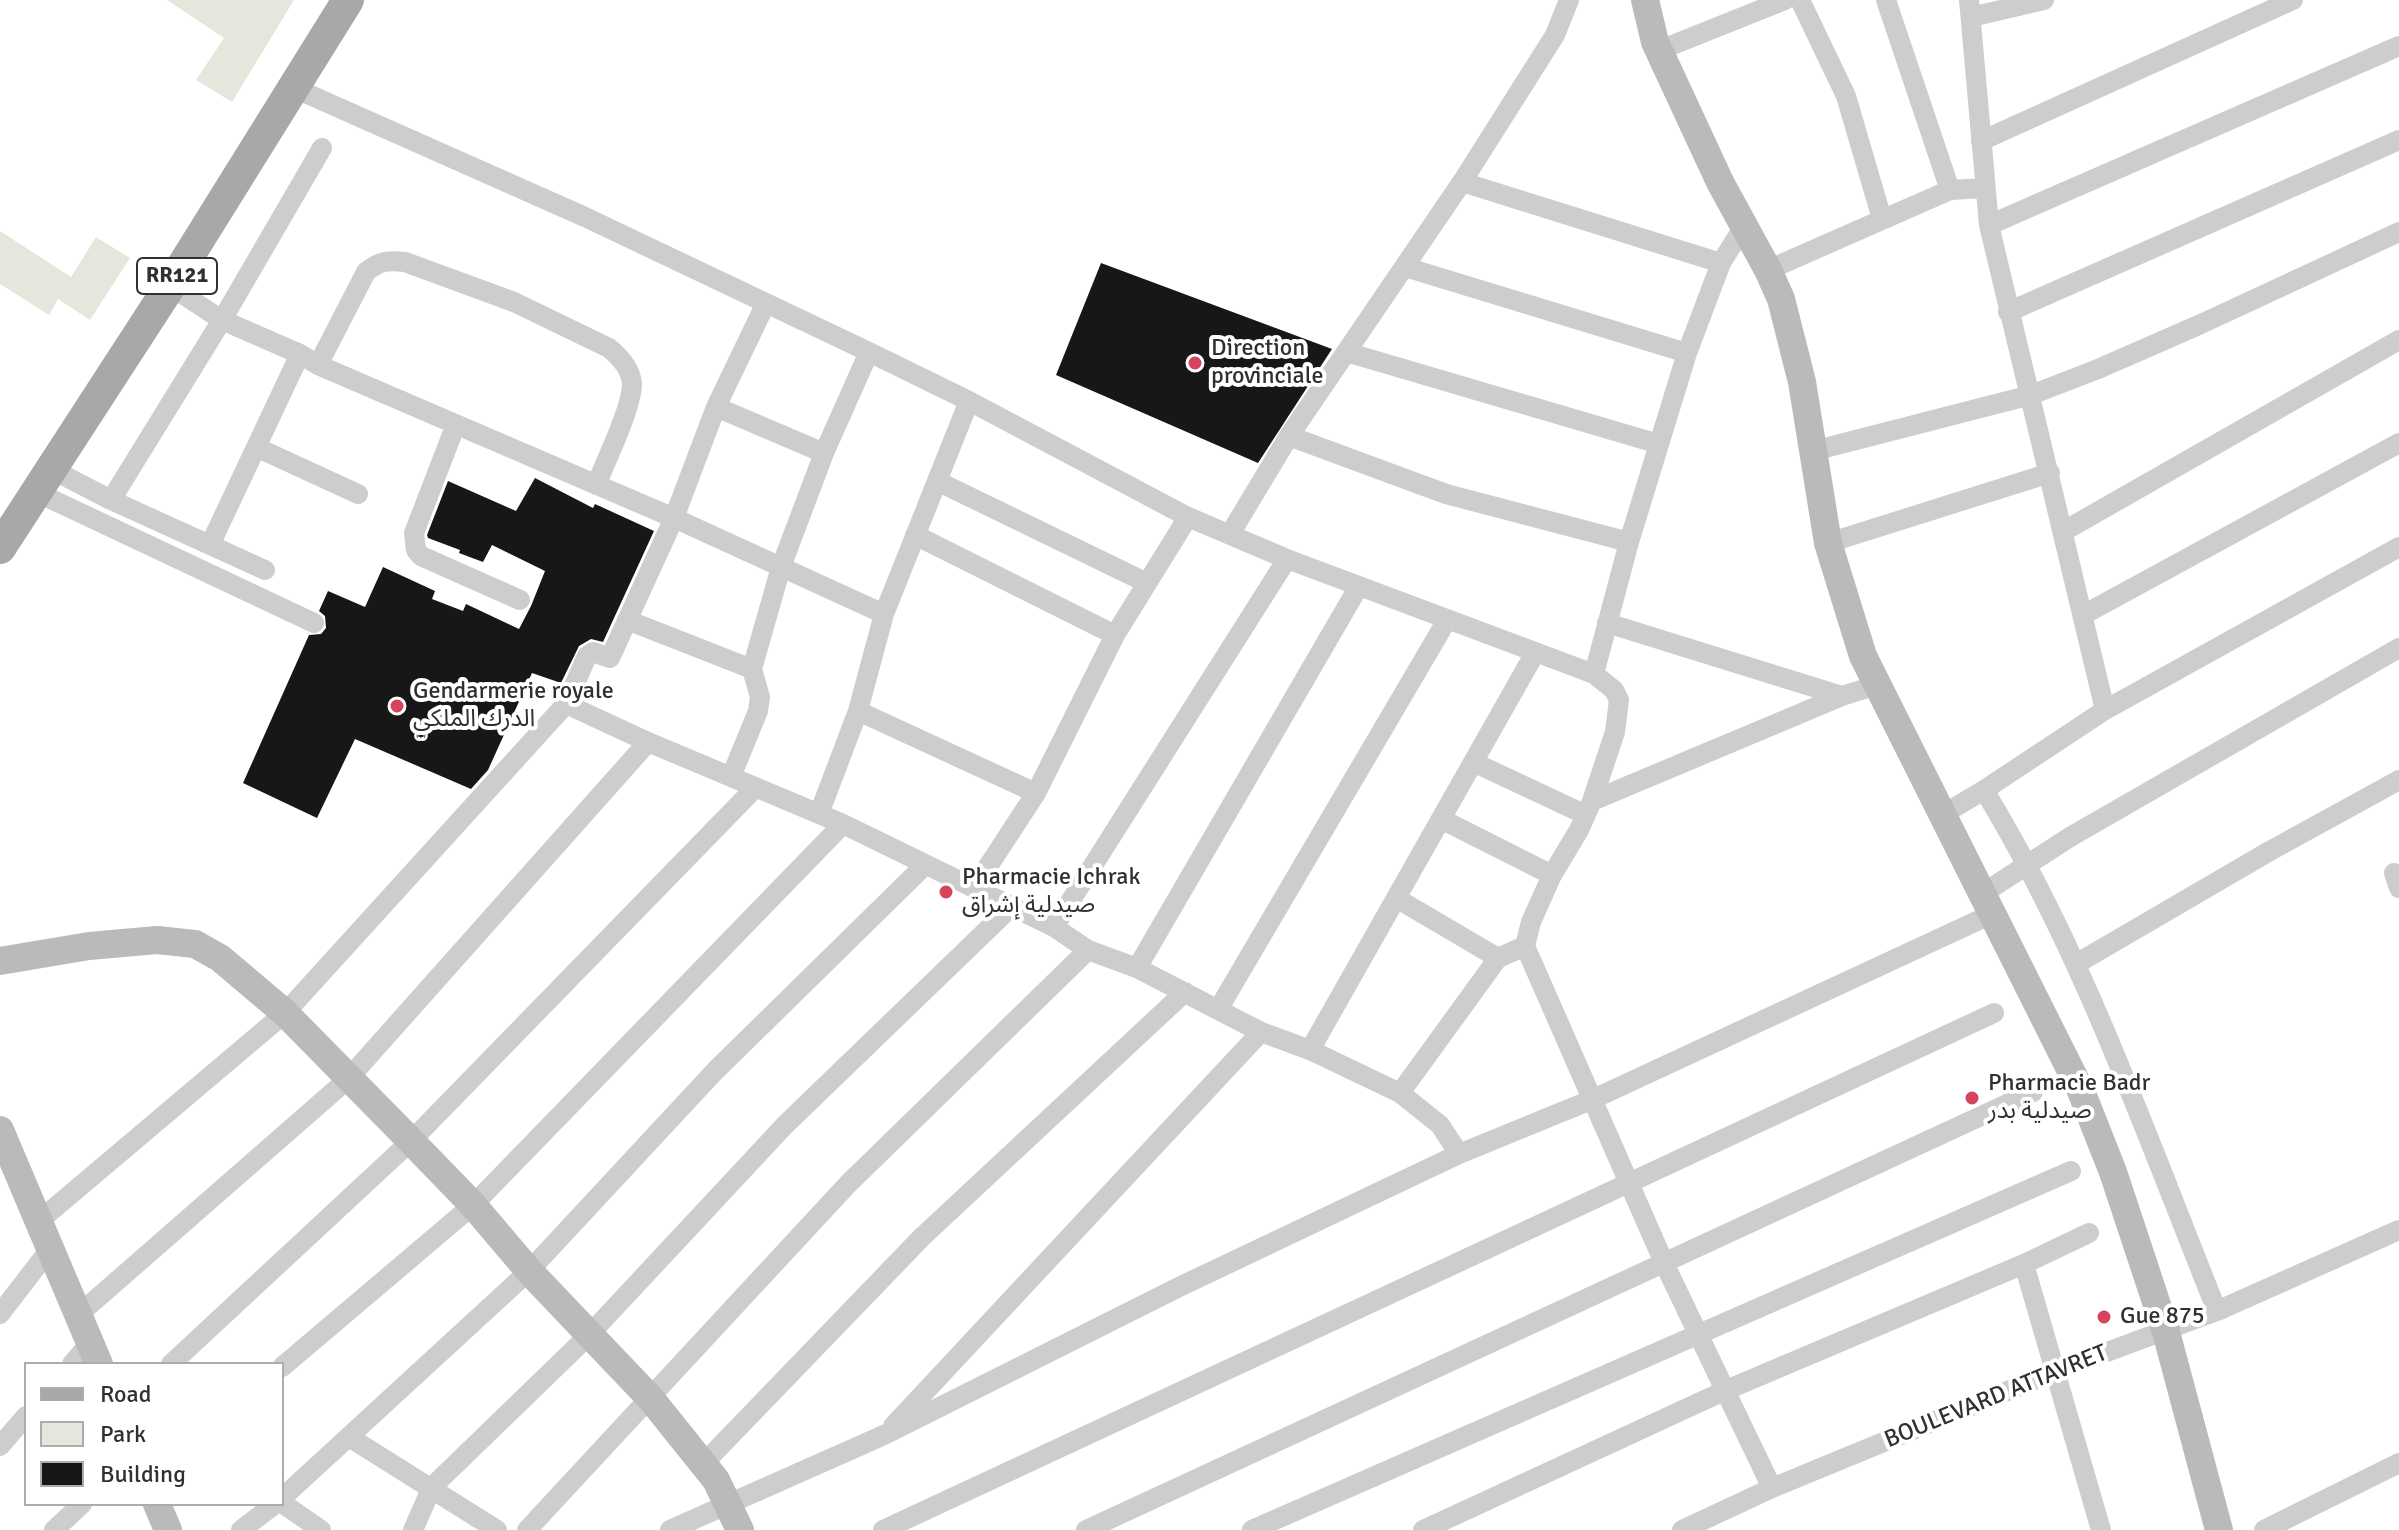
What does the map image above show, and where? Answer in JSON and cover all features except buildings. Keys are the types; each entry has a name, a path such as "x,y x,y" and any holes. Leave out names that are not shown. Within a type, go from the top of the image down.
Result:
{"main road":[{"name":"RR121","path":"0,548 170,286 348,0"}],"street":[{"path":"1230,534 1289,436 1462,182 1555,35 1569,0"},
{"path":"1645,0 1660,50 1720,182 1768,270 1793,339 1828,543 1855,635 1877,685 2081,1091 2113,1172 2166,1332 2219,1530"},
{"path":"1660,50 1785,0"},
{"path":"1800,0 1846,96 1882,219"},
{"path":"1886,0 1950,190"},
{"path":"2044,0 1970,8 1985,188 1989,225 2008,312 2031,395 2105,710"},
{"path":"1981,141 2293,0"},
{"path":"1989,225 2399,46"},
{"path":"292,87 585,217 869,352 969,401 1188,517 1287,559 1594,674 1614,690 1619,707 1615,732 1589,808 1552,875 1531,922 1525,946 1665,1265 1772,1488"},
{"path":"2008,312 2399,140"},
{"path":"111,500 222,320 322,148"},
{"path":"1462,182 1721,263"},
{"path":"1768,270 1950,190 1985,188"},
{"path":"1594,674 1629,542 1687,353 1721,263 1744,226"},
{"path":"1813,451 2031,395 2201,324 2399,232"},
{"path":"318,365 366,272 375,264 387,260 405,262 514,302 609,348 620,357 628,371 632,384 628,402 596,485"},
{"path":"1405,267 1687,353"},
{"path":"170,286 222,320 318,365 674,518 884,614"},
{"path":"39,1221 285,1013 566,704 587,656 593,652 610,658 674,518 716,407 765,305"},
{"path":"2064,531 2399,340"},
{"path":"731,777 758,711 760,697 752,669 781,567 824,453 869,352"},
{"path":"1346,352 1659,444"},
{"path":"210,545 300,354"},
{"path":"819,814 858,711 884,614 969,401"},
{"path":"716,407 824,453"},
{"path":"456,424 416,527 416,550 421,556 520,600"},
{"path":"1289,436 1446,494 1629,542"},
{"path":"2083,615 2399,443"},
{"path":"258,448 358,494"},
{"path":"1828,543 2050,473"},
{"path":"44,480 111,500 265,570"},
{"path":"44,480 314,623"},
{"path":"937,481 1145,582"},
{"path":"974,888 1036,793 1115,635 1188,517"},
{"path":"915,535 1115,635"},
{"path":"1942,815 2105,710 2399,547"},
{"path":"1054,927 1287,559"},
{"path":"1137,968 1359,586"},
{"path":"627,620 752,669"},
{"path":"1219,1008 1447,620"},
{"path":"1607,623 1842,696"},
{"path":"670,1530 735,1518 884,1435 1179,1287 1459,1154 1591,1100 1987,904 2027,864 2070,837 2399,648"},
{"path":"1310,1050 1535,653"},
{"path":"1473,762 1589,808 1842,696 1877,685"},
{"path":"566,704 843,824 1054,927 1088,950 1137,968 1261,1032 1310,1050 1400,1093 1440,1125 1459,1154"},
{"path":"858,711 1036,793"},
{"path":"78,1315 348,1079 648,742"},
{"path":"2076,964 2399,780"},
{"path":"173,1362 411,1141 756,787"},
{"path":"1984,790 2027,864 2076,964 2217,1311"},
{"path":"1441,819 1552,875"},
{"path":"284,1365 473,1205 843,824"},
{"path":"284,1498 529,1271 715,1071 925,865"},
{"path":"1396,898 1498,958"},
{"path":"413,1530 432,1487 589,1335 785,1125 1011,907"},
{"path":"0,961 131,941 195,944 220,958 285,1013 473,1205 529,1271 651,1399 704,1463 735,1518"},
{"path":"1400,1093 1498,958 1525,946"},
{"path":"527,1530 848,1184 1088,950"},
{"path":"704,1463 922,1237 1185,992"},
{"path":"883,1530 1994,1013"},
{"path":"884,1435 1261,1032"},
{"path":"1086,1530 1665,1265 2033,1092"},
{"path":"0,1130 78,1315 87,1357"},
{"path":"1252,1530 2071,1171"},
{"name":"BOULEVARD ATTAVRET","path":"1682,1530 1772,1488 2056,1371 2217,1311 2399,1230"},
{"path":"1423,1530 1724,1391 2024,1264 2089,1233"},
{"path":"0,1314 50,1249"},
{"path":"2024,1264 2101,1530"},
{"path":"0,1446 24,1418"},
{"path":"349,1437 497,1530"},
{"path":"2264,1530 2399,1463"},
{"path":"284,1502 321,1530"},
{"path":"54,1530 80,1506"},
{"path":"158,1506 168,1530"},
{"path":"241,1530 272,1506"}],"green space":[{"path":"167,0 294,0 232,102 196,80 224,38"},
{"path":"0,231 71,277 96,237 130,258 90,320 58,299 49,315 0,284"}],"place":[{"name":"Direction provinciale","path":"1195,363"},
{"name":"Gendarmerie royale الدرك الملكي","path":"397,706"},
{"name":"Pharmacie Ichrak صيدلية إشراق","path":"946,892"},
{"name":"Pharmacie Badr صيدلية بدر","path":"1972,1098"},
{"name":"Gue 875","path":"2104,1317"}]}
